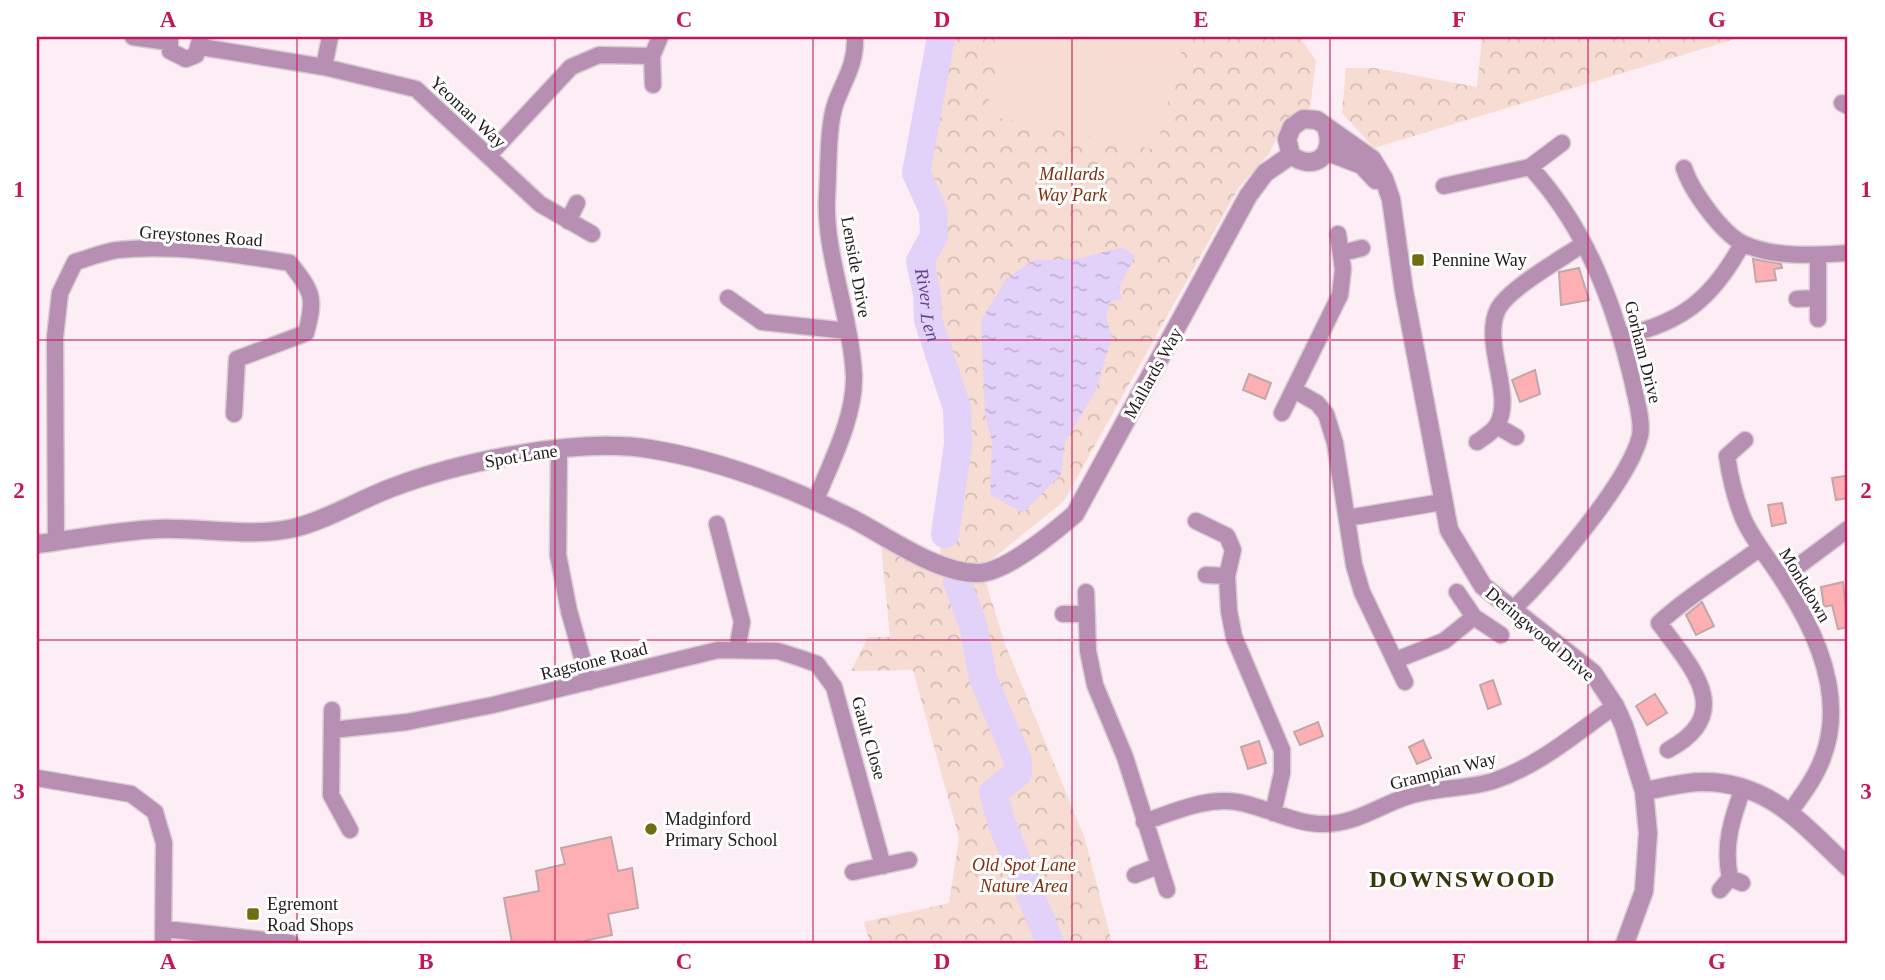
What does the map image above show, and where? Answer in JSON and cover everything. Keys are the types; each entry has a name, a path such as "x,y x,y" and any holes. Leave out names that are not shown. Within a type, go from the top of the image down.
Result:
{"street":[{"name":"Yeoman Way","path":"134,37 169,40 170,51 186,59 196,55 200,42 416,89 540,204 592,234"},
{"path":"324,67 330,37"},
{"path":"653,85 652,56 660,37"},
{"name":"Lenside Drive","path":"815,502 848,412 854,378 848,331 828,228 827,200 833,113 855,60 855,37"},
{"path":"488,156 571,67 599,55 652,56"},
{"name":"Deringwood Drive","path":"1291,155 1287,139 1292,127 1303,119 1317,120 1372,159 1384,179 1391,199 1404,291 1449,530 1463,559 1483,586 1593,673 1615,706 1644,791 1648,834 1644,891 1625,943"},
{"path":"1291,155 1298,160 1314,163 1328,152 1331,141 1328,130"},
{"path":"1444,186 1530,167 1562,143"},
{"path":"1328,152 1362,164 1391,199"},
{"name":"Mallards Way","path":"992,571 1032,547 1075,514 1248,196 1265,173 1291,155"},
{"name":"Gorham Drive","path":"1512,610 1540,584 1576,539 1633,456 1640,434 1622,337 1611,301 1553,191 1530,167"},
{"path":"1684,168 1694,191 1707,209 1742,244 1779,252 1818,255 1848,253"},
{"path":"568,221 577,203"},
{"path":"1282,413 1340,295 1342,253 1338,234"},
{"path":"1477,443 1497,426 1502,409 1494,322 1499,307 1536,274 1583,244"},
{"path":"1622,337 1662,326 1693,309 1734,259 1742,244"},
{"path":"1342,253 1362,248"},
{"name":"Greystones Road","path":"56,541 55,337 60,293 75,262 116,250 177,250 232,253 290,263 312,291 311,315 306,332 238,352 234,414"},
{"path":"1818,255 1818,319"},
{"path":"728,298 762,321 848,331"},
{"path":"1797,299 1818,298"},
{"path":"1294,390 1317,403 1326,414 1335,443 1362,592 1405,682"},
{"path":"1497,426 1516,437"},
{"path":"1710,451 1727,456 1745,440"},
{"name":"Spot Lane","path":"37,544 157,529 256,532 295,528 425,475 526,453 646,448 719,463 815,502 957,570 978,573 992,571"},
{"path":"559,450 558,555 569,611 589,682"},
{"name":"Monkdown","path":"1727,456 1730,477 1743,519 1782,578 1823,657 1831,720 1824,755 1790,812"},
{"path":"1347,518 1442,502"},
{"path":"1196,521 1227,536 1233,550 1227,576 1228,611 1237,646 1282,750 1282,774 1273,813"},
{"path":"717,524 741,622 737,650"},
{"path":"1782,578 1848,529"},
{"path":"1668,750 1692,734 1700,723 1704,698 1701,682 1654,618 1729,572 1760,548"},
{"path":"1206,575 1227,576"},
{"path":"1086,592 1088,651 1095,685 1125,757 1167,890"},
{"path":"1457,592 1474,617 1501,635"},
{"path":"1063,614 1087,614"},
{"path":"1395,660 1444,641 1474,617"},
{"name":"Ragstone Road","path":"332,730 407,722 718,650 737,650"},
{"name":"Gault Close","path":"737,650 778,652 817,664 834,687 883,866"},
{"name":"Grampian Way","path":"1144,822 1211,801 1239,802 1294,821 1324,824 1349,821 1408,796 1444,787 1492,782 1541,760 1615,706"},
{"path":"332,710 331,795 351,830"},
{"path":"1831,720 1848,722"},
{"path":"37,778 131,794 155,812 164,843 164,936 290,943"},
{"path":"1644,791 1702,782 1753,789 1790,812 1848,867"},
{"path":"1730,884 1726,862 1728,834 1743,788"},
{"path":"853,872 909,860"},
{"path":"1135,875 1158,866"}],"green space":[{"name":"Mallards Way Park","path":"939,37 1300,37 1316,61 1310,108 1283,124 1269,154 1239,187 1064,501 991,560 966,566 983,573 1005,644 1085,839 1112,943 870,943 864,922 949,903 959,838 913,670 851,671 868,637 890,637 880,534 941,556 939,532 952,426 948,400 927,337 912,270 925,249 929,230 914,173"},
{"path":"1004,37 1185,37 1156,150 985,115"},
{"path":"1482,37 1742,37 1374,148 1342,113 1346,68 1375,68 1477,87"}],"water":[{"path":"1122,247 1135,256 1119,288 1122,299 1110,302 1106,318 1112,337 1095,392 1065,442 1061,474 1023,513 990,494 992,441 985,415 981,320 1007,278 1034,260 1077,259"}],"building":[{"path":"1753,259 1781,264 1782,268 1774,269 1776,280 1756,282"},
{"path":"1579,268 1589,300 1561,305 1559,272"},
{"path":"1535,370 1540,394 1520,402 1512,380"},
{"path":"1249,374 1271,383 1265,399 1243,390"},
{"path":"1845,476 1848,498 1836,500 1832,478"},
{"path":"1782,503 1786,523 1772,526 1768,505"},
{"path":"1843,582 1848,627 1838,629 1832,605 1824,607 1821,587"},
{"path":"1702,602 1714,626 1696,635 1686,615"},
{"path":"1493,680 1501,704 1488,709 1480,685"},
{"path":"1655,694 1667,713 1647,725 1636,706"},
{"path":"1318,722 1323,736 1300,745 1294,732"},
{"path":"1423,740 1431,758 1417,764 1409,747"},
{"path":"1259,741 1266,763 1248,769 1241,747"},
{"path":"611,837 618,871 632,868 638,908 608,914 612,935 584,941 585,943 512,943 504,898 539,891 536,871 565,864 561,848"}],"waterway":[{"name":"River Len","path":"941,37 916,173 933,210 934,236 920,261 927,294 928,320 957,408 958,444 945,534"},
{"name":"River Len","path":"957,581 973,625 983,678 1018,761 1018,773 993,793 1002,824 1050,943"}],"place":[{"name":"Pennine Way","path":"1418,260"},
{"name":"Madginford Primary School","path":"651,829"},
{"name":"Egremont Road Shops","path":"253,914"}],"district":[{"name":"DOWNSWOOD","path":"1463,879"}],"park label":[{"name":"Old Spot Lane Nature Area","path":"1024,875"}]}
